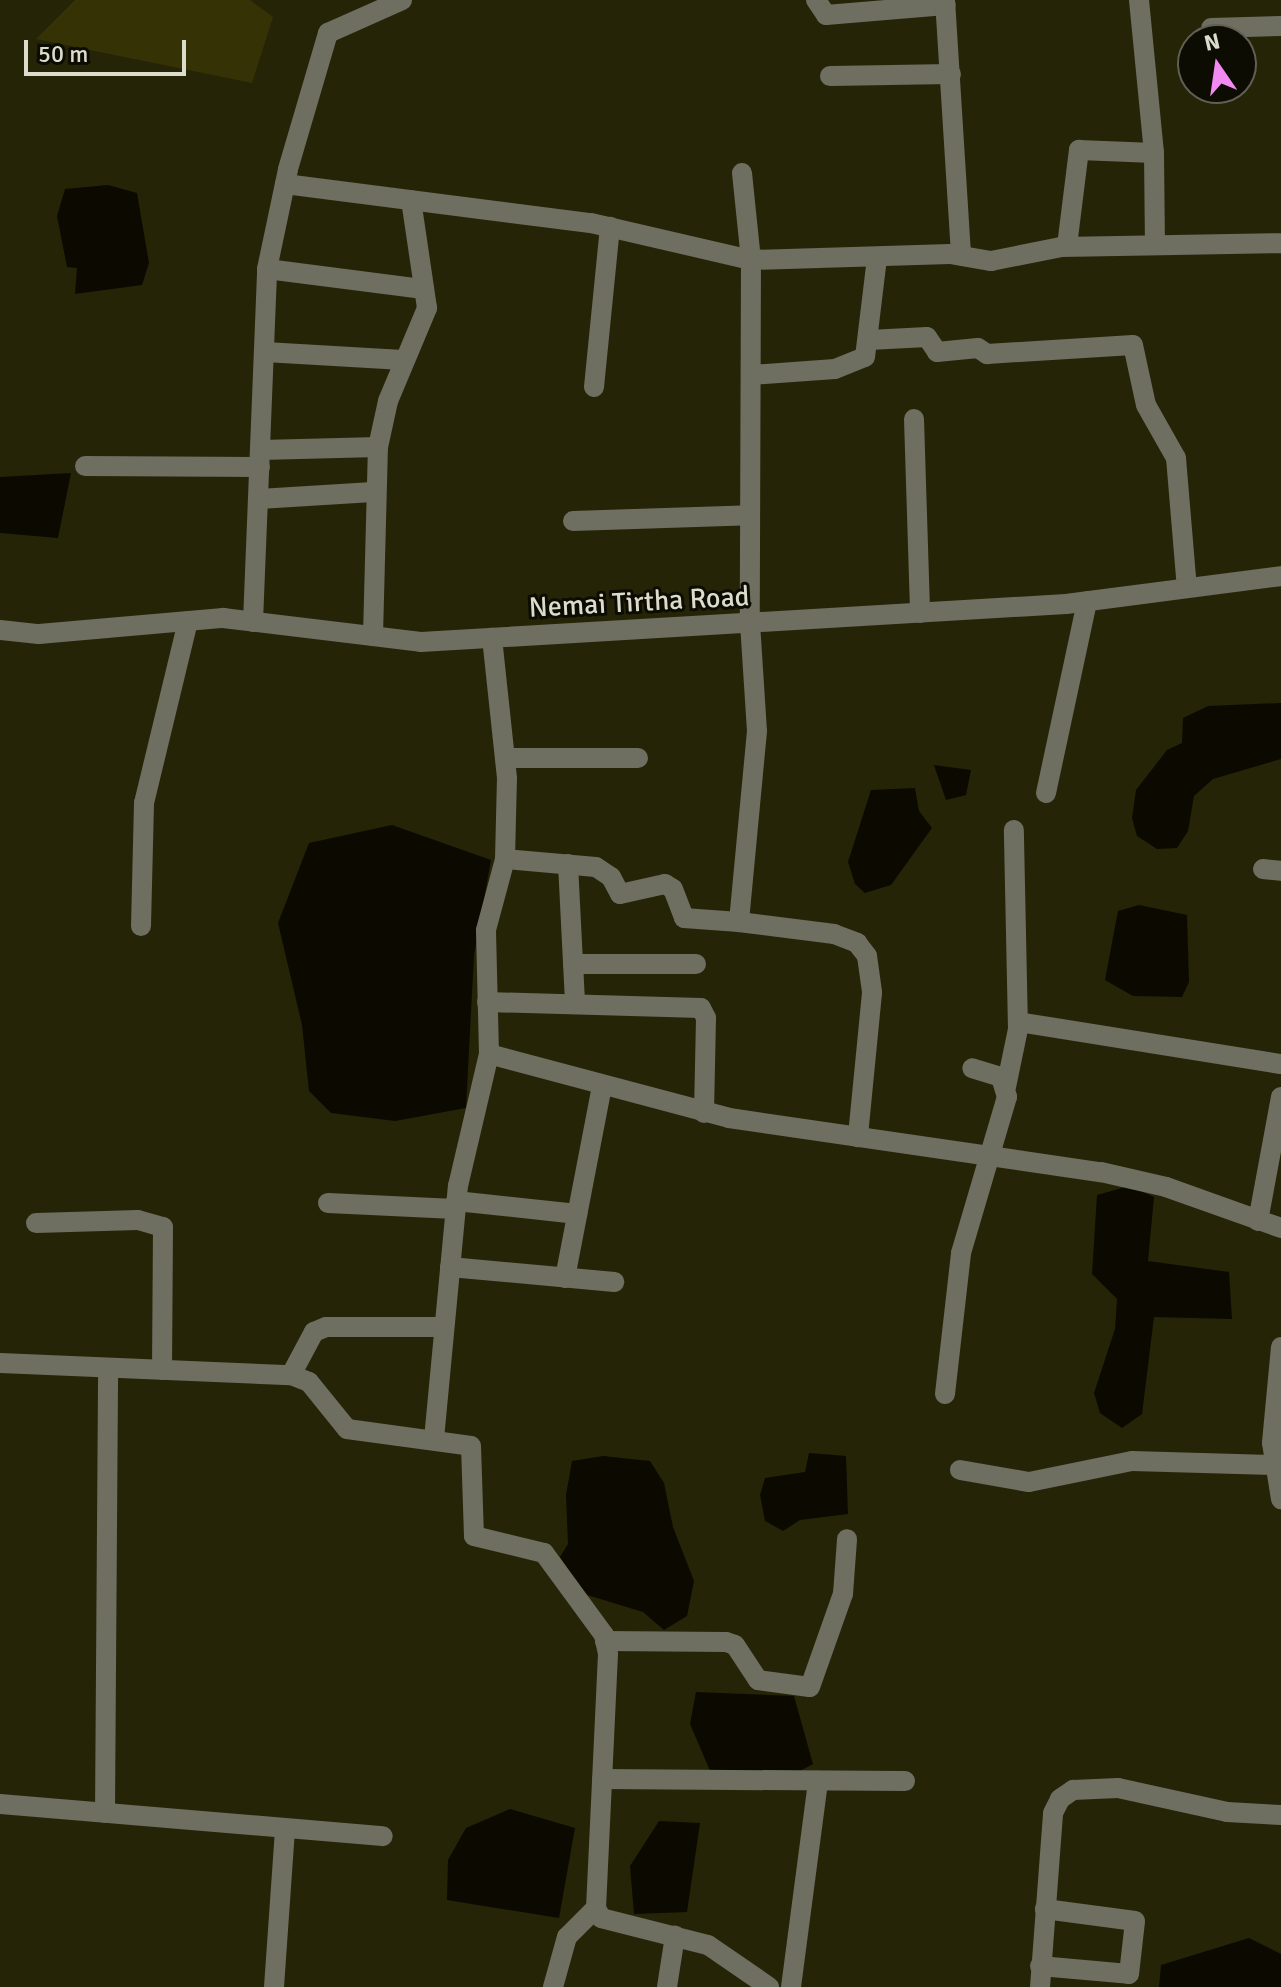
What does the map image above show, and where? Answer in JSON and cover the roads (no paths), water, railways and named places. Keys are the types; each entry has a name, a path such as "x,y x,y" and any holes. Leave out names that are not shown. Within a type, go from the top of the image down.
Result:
{"street":[{"path":"253,622 267,269 285,184 328,33 402,0"},
{"path":"816,0 826,15 945,3 961,256"},
{"path":"1139,0 1154,153 1155,245"},
{"path":"1257,27 1281,26"},
{"path":"830,76 951,74"},
{"path":"1067,246 1079,150 1154,153"},
{"path":"739,922 757,731 750,623 751,260 742,173"},
{"path":"285,184 610,227 751,260 961,256 1002,260 1067,246 1281,243"},
{"path":"373,636 373,492 378,447 403,360 423,325 424,289 411,200"},
{"path":"594,387 610,227"},
{"path":"751,375 835,369 865,357 877,258"},
{"path":"267,269 424,289"},
{"path":"869,340 927,337 937,352 978,348 987,354 1133,345 1146,405 1176,458 1187,588"},
{"path":"265,352 403,360"},
{"path":"914,419 920,613"},
{"path":"85,466 260,458 378,447"},
{"path":"259,499 373,492"},
{"path":"573,521 750,515"},
{"name":"Nemai Tirtha Road","path":"0,630 39,634 188,621 253,622 421,642 1087,601 1281,576"},
{"path":"1046,793 1087,601"},
{"path":"141,926 144,803 188,621"},
{"path":"434,1439 456,1205 489,1054 486,930 505,859 505,758 492,638"},
{"path":"505,758 638,758"},
{"path":"945,1394 961,1253 1006,1087 1018,1022 1014,830"},
{"path":"505,859 604,869 620,894 665,884 673,889 684,918 834,934 857,943 867,956 872,993 858,1137"},
{"path":"568,864 575,1003"},
{"path":"573,964 696,964"},
{"path":"487,1002 701,1008 706,1018 704,1113"},
{"path":"1018,1022 1281,1064"},
{"path":"489,1054 704,1113 987,1157 1050,1163 1166,1187 1281,1228"},
{"path":"972,1068 994,1073 1006,1087"},
{"path":"565,1278 602,1085"},
{"path":"1258,1221 1281,1097"},
{"path":"328,1203 456,1205 577,1214"},
{"path":"36,1223 138,1220 163,1227 162,1370"},
{"path":"450,1267 614,1282"},
{"path":"291,1375 314,1332 326,1327 444,1327"},
{"path":"1281,1347 1274,1396 1275,1465 1281,1499"},
{"path":"0,1363 291,1375 309,1382 347,1429 464,1442 475,1454 474,1536 544,1553 595,1617 605,1641 596,1908 567,1937 553,1987"},
{"path":"105,1813 108,1368"},
{"path":"960,1470 1029,1482 1132,1461 1275,1465"},
{"path":"605,1641 726,1642 735,1645 758,1680 810,1687 843,1594 847,1539"},
{"path":"602,1779 905,1781"},
{"path":"791,1987 818,1781"},
{"path":"1045,1909 1135,1921 1129,1974 1040,1977 1045,1909 1053,1813 1073,1790 1118,1788 1227,1812 1281,1815"},
{"path":"0,1804 383,1836"},
{"path":"274,1987 285,1828"},
{"path":"596,1908 609,1923 708,1945 769,1987"},
{"path":"667,1987 675,1936"}]}
